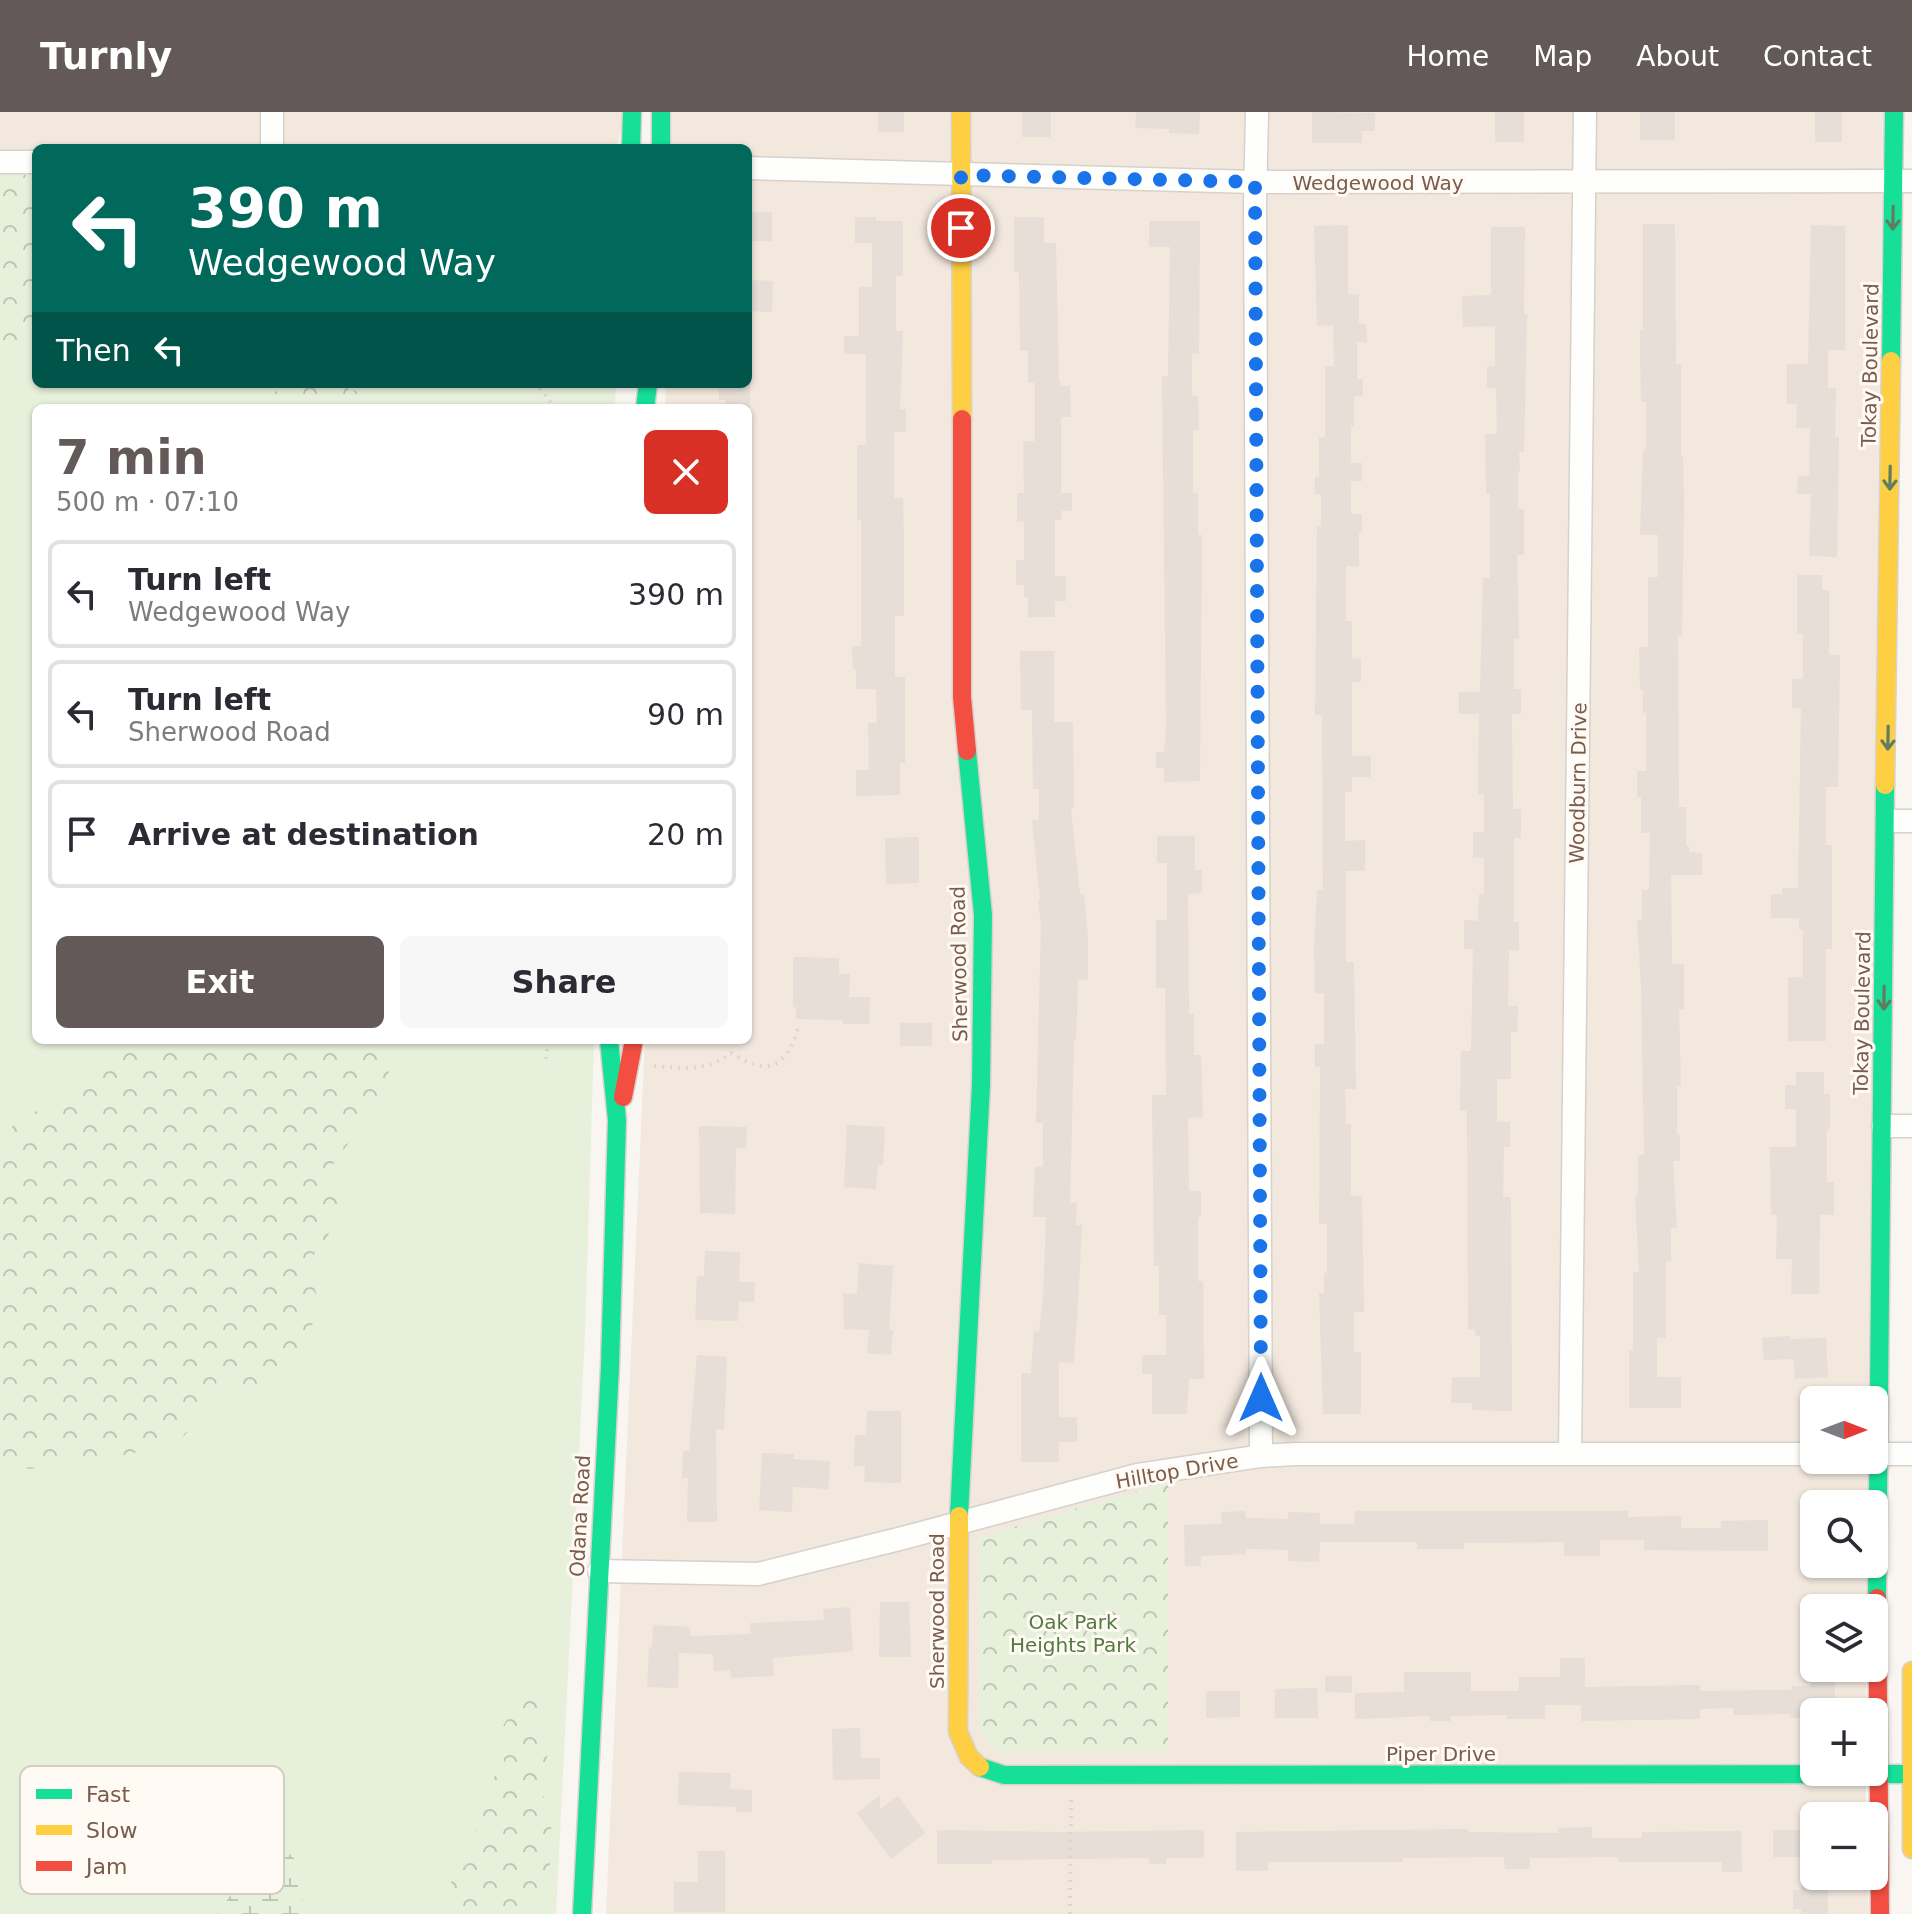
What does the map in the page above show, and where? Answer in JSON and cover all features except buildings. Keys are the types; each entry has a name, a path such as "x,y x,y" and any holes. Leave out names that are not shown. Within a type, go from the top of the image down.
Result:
{"street":[{"path":"272,112 272,144"},
{"path":"631,144 632,112"},
{"path":"661,112 661,144"},
{"name":"Sherwood Road","path":"961,112 962,697 983,915 981,1085 959,1523 958,1732 965,1753 973,1763"},
{"path":"1257,112 1261,1456"},
{"name":"Woodburn Drive","path":"1570,1454 1585,112"},
{"name":"Tokay Boulevard","path":"1877,1386 1887,821 1903,181 1894,112"},
{"path":"0,162 32,162"},
{"name":"Wedgewood Way","path":"752,168 1255,182 1903,181"},
{"path":"1887,821 1912,821"},
{"name":"Odana Road","path":"582,1914 610,1367 617,1120 609,1044"},
{"name":"Odana Road","path":"617,1120 633,1044"},
{"path":"1883,1126 1912,1126"},
{"name":"Hilltop Drive","path":"599,1571 758,1574 1137,1475 1261,1456 1800,1454"},
{"path":"1888,1454 1912,1454"},
{"name":"Tokay Boulevard","path":"1876,1474 1877,1698"},
{"path":"1912,1671 1912,1849"},
{"name":"Piper Drive","path":"973,1763 987,1772 1004,1775 1800,1774"},
{"name":"Piper Drive","path":"1888,1774 1911,1774"},
{"name":"Tokay Boulevard","path":"1877,1786 1880,1914"}],"path":[{"path":"540,388 552,404"},
{"path":"654,1066 701,1068 713,1065 731,1053 755,1065 770,1066 781,1061 789,1052 799,1024"},
{"path":"546,1059 548,1044"},
{"path":"1070,1914 1072,1774"}],"shaded area":[{"path":"0,112 624,112 615,144 32,144 32,175 0,175"},
{"path":"672,112 1883,112 1868,1386 1800,1386 1800,1474 1868,1474 1868,1490 1800,1490 1800,1578 1867,1578 1867,1594 1800,1594 1800,1682 1866,1682 1866,1698 1800,1698 1800,1786 1866,1786 1866,1802 1800,1802 1800,1890 1868,1890 1869,1914 606,1914 645,1044 752,1044 752,404 665,404 666,388 752,388 752,144 672,144"}],"green space":[{"path":"0,175 32,175 32,388 616,388 615,404 32,404 32,1044 594,1044 585,1333 556,1914 0,1914"},
{"path":"0,175 32,175 32,347 0,351"},
{"path":"346,388 382,404 264,404 277,390"},
{"path":"122,1044 389,1044 396,1054 374,1109 333,1164 340,1218 309,1262 320,1311 280,1381 250,1393 221,1372 203,1414 177,1444 56,1469 0,1468 0,1150 15,1121 77,1092"},
{"name":"Oak Park Heights Park","path":"1168,1482 1168,1753 1001,1753 979,1731 979,1537"},
{"path":"534,1674 546,1702 538,1730 548,1751 542,1789 553,1836 549,1872 532,1914 445,1914 452,1878 484,1848 466,1810 505,1764 497,1736"},
{"path":"284,1851 297,1862 301,1869 301,1894 310,1914 217,1914 232,1894 284,1894"}],"traffic: fast":[{"path":"631,144 632,112"},
{"path":"661,112 661,144"},
{"path":"1891,361 1894,112"},
{"path":"646,404 648,388"},
{"path":"959,1516 981,1085 983,915 967,751"},
{"path":"1877,1594 1885,785"},
{"path":"582,1914 610,1367 617,1120 609,1044"},
{"path":"980,1767 1004,1775 1912,1774"}],"traffic: slow":[{"path":"961,112 962,419"},
{"path":"1885,785 1891,361"},
{"path":"959,1516 958,1732 969,1757 980,1767"},
{"path":"1912,1671 1912,1849"}],"traffic: jam":[{"path":"962,419 962,697 967,751"},
{"path":"623,1097 633,1044"},
{"path":"1878,1682 1880,1914"}],"route":[{"path":"961,228 961,175 1255,182 1261,1398"}]}
